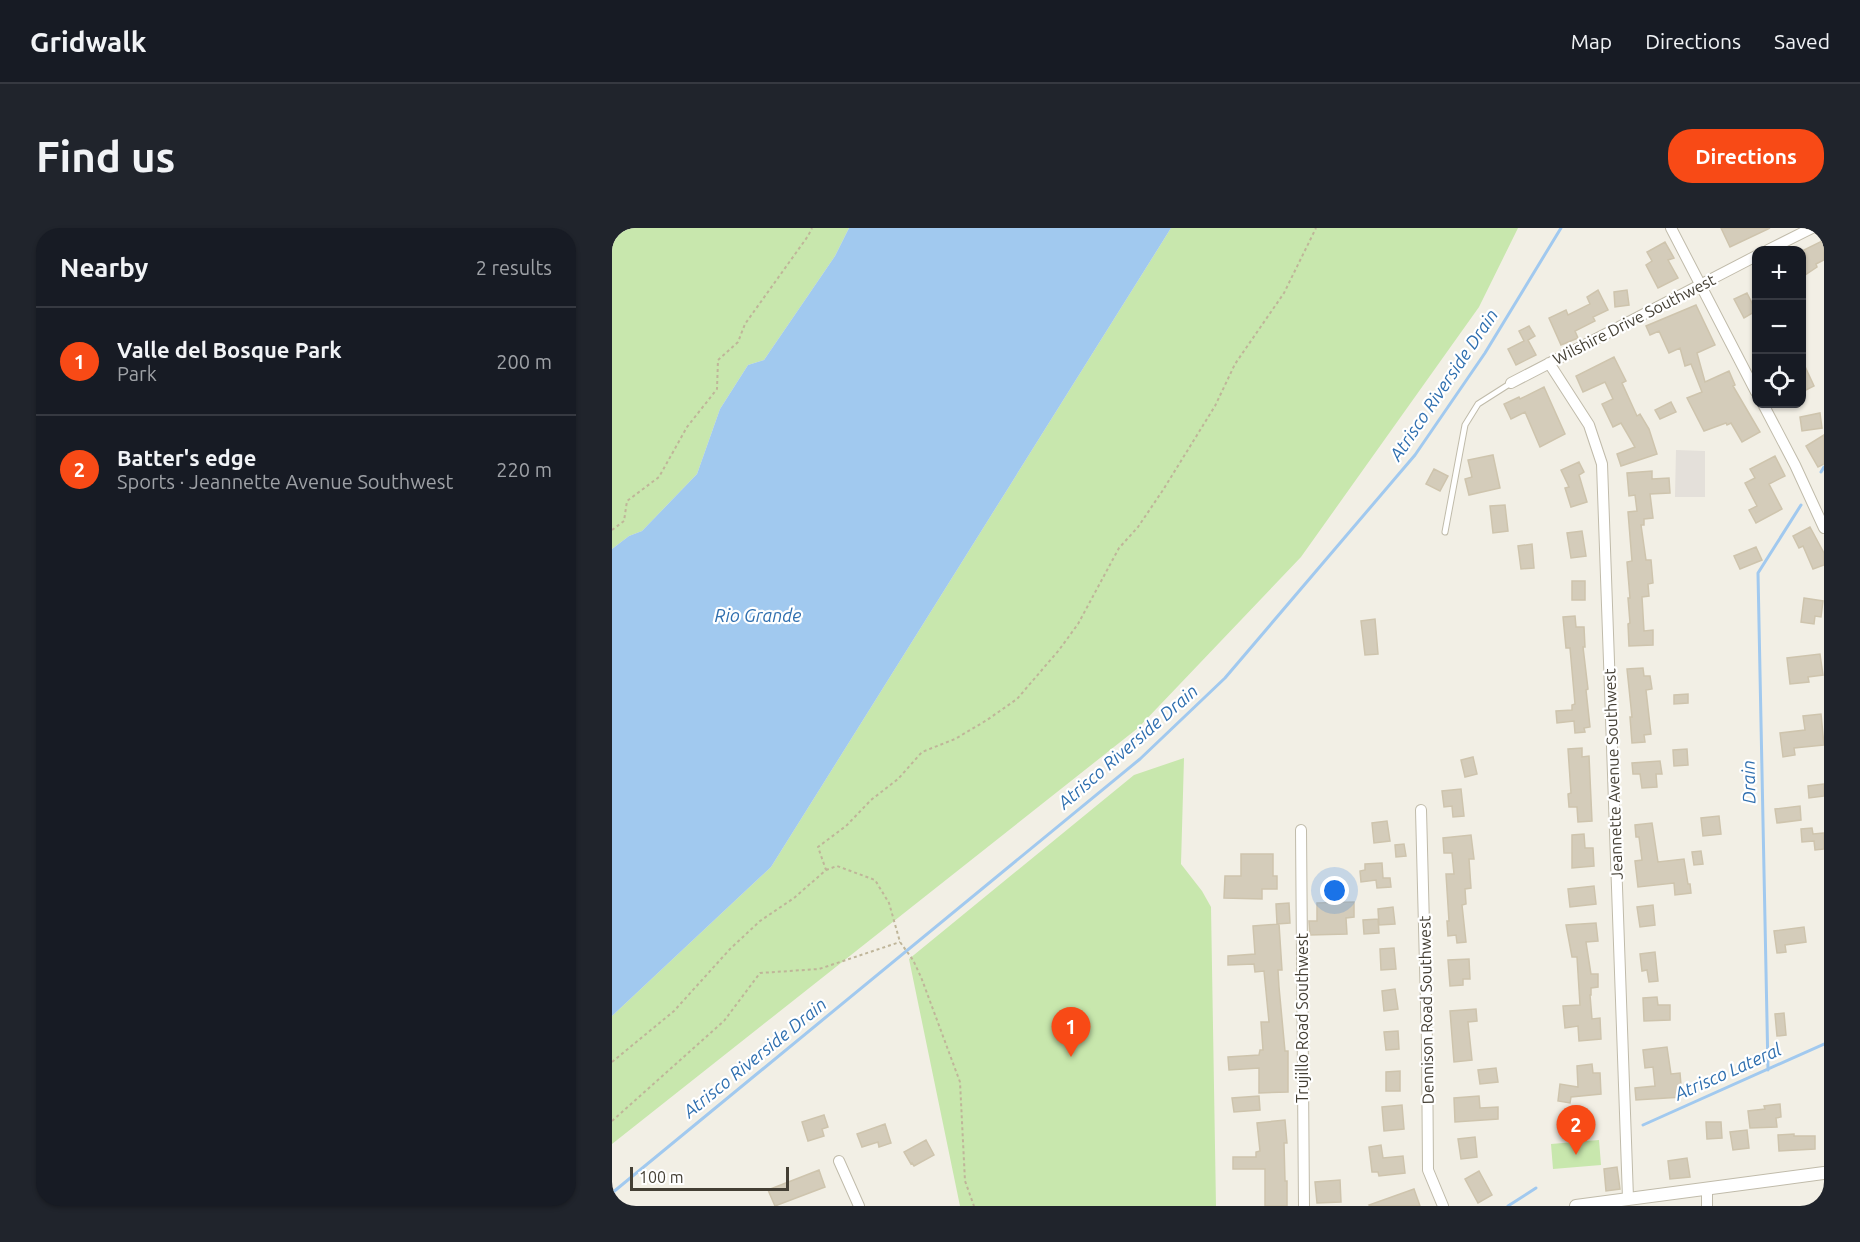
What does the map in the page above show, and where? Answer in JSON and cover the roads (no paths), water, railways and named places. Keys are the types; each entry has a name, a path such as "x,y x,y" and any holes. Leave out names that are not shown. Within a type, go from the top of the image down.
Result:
{"street":[{"path":"1671,228 1752,384"},
{"path":"1776,246 1812,228"},
{"name":"Wilshire Drive Southwest","path":"1511,383 1752,258"},
{"name":"Jeannette Avenue Southwest","path":"1550,363 1589,425 1602,464 1621,1201"},
{"path":"1765,408 1824,528"},
{"name":"Dennison Road Southwest","path":"1421,810 1428,1170 1443,1206"},
{"name":"Trujillo Road Southwest","path":"1301,830 1304,1206"},
{"path":"839,1161 859,1206"},
{"path":"1576,1206 1824,1173"},
{"path":"1707,1188 1707,1206"}],"lane":[{"path":"1445,532 1465,425 1478,404 1511,383"}],"water":[{"name":"Rio Grande","path":"849,228 1171,228 771,867 612,1016 612,549 629,536 642,531 697,474 720,409 748,365 764,360 835,256"}],"waterway":[{"name":"Atrisco Riverside Drain","path":"612,1193 1140,759 1225,678 1415,455 1485,353 1561,228"},
{"name":"Drain","path":"1821,472 1824,467"},
{"name":"Drain","path":"1768,1070 1758,573 1801,505"},
{"name":"Atrisco Lateral","path":"1643,1125 1824,1044"},
{"name":"Atrisco Lateral","path":"1508,1206 1536,1188"}],"place":[{"name":"Valle del Bosque Park","path":"1071,1057"},
{"name":"Batter's edge","path":"1576,1155"}]}
